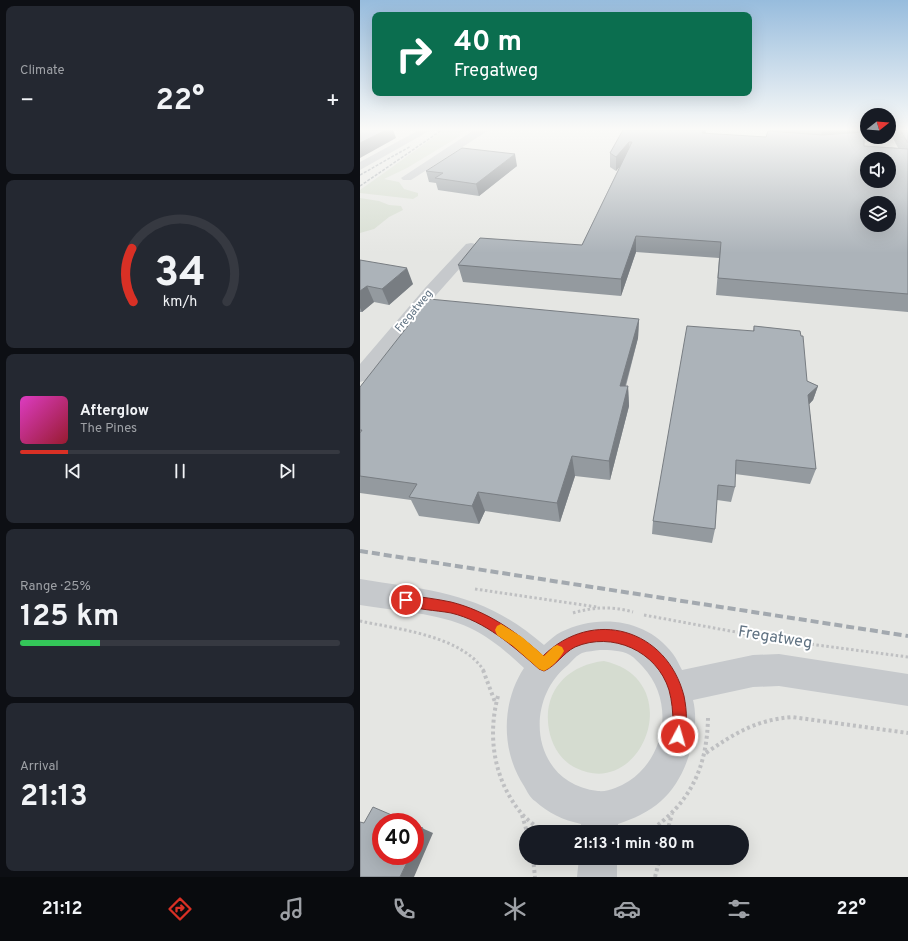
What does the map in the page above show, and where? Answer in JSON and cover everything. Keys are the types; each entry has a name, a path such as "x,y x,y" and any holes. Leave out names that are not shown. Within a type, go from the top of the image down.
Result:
{"street":[{"path":"407,178 418,171"},
{"name":"Fregatweg","path":"360,376 431,291 471,248"},
{"path":"360,592 452,608 480,618 518,642 544,665"},
{"path":"600,635 616,636 631,640 645,648 653,655 667,672 675,688 679,706 680,726 675,747 667,766 655,783 639,796 620,806 600,820 582,808 566,802 551,792 539,779 530,763 524,746 522,728 523,711 527,694 534,678 556,652 570,643 600,635"},
{"path":"675,688 754,671 779,670 908,690"},
{"path":"597,877 598,865"}],"path":[{"path":"466,588 601,608"},
{"name":"Fregatweg","path":"644,615 778,640 908,657"},
{"path":"360,621 438,639 466,653 480,665 486,676 495,702"},
{"path":"705,753 741,729 756,722 774,718 792,717 908,733"},
{"path":"522,814 525,825"},
{"path":"669,825 672,814"},
{"path":"534,865 535,877"},
{"path":"655,877 658,865"}],"shaded area":[{"path":"360,171 860,171 860,188 896,188 896,171 908,171 908,877 360,877"},
{"path":"387,171 401,171 384,179 399,182 404,189 418,193 418,196 413,199 360,193 360,190"},
{"path":"360,198 379,201 389,205 401,206 403,210 389,217 374,229 360,233"},
{"path":"604,661 630,672 645,690 650,712 647,734 636,754 620,768 600,774 576,768 562,757 552,742 548,716 549,704 554,693 560,683 568,675 579,668"}],"building":[{"path":"426,171 493,171 476,184 435,178 443,173"},
{"path":"618,171 860,171 860,188 896,188 896,171 908,171 908,294 718,278 721,242 636,236 621,279 458,265 480,238 582,245"},
{"path":"360,260 407,268 382,289 367,286 360,291"},
{"path":"429,299 639,319 620,386 628,386 609,461 572,456 557,503 478,492 472,506 409,497 417,484 360,476 360,433 362,430 360,430 360,387"},
{"path":"687,326 754,331 754,326 800,331 801,336 803,336 807,381 818,386 808,395 816,469 736,460 735,487 718,485 715,529 653,521"},
{"path":"373,807 387,813 372,813 372,865 406,865 400,877 360,877 360,822 364,823"}],"railway":[{"path":"360,175 367,171"},
{"path":"360,186 382,171"},
{"path":"360,551 908,636"}],"slow traffic":[{"path":"501,630 518,642 544,665 557,651"}],"route":[{"path":"406,600 452,608 480,618 518,642 544,665 556,652 570,643 585,638 600,635 616,636 631,640 645,648 657,658 667,672 675,688 679,706 680,726 678,736"}]}
